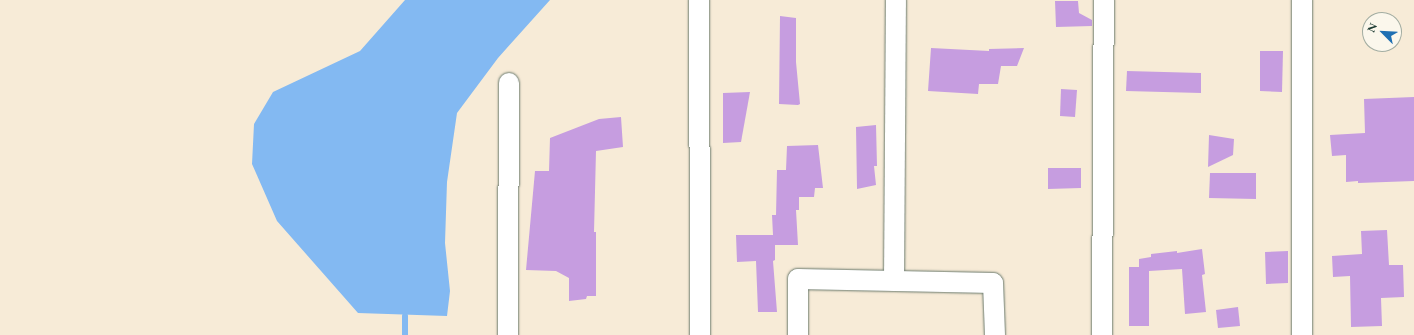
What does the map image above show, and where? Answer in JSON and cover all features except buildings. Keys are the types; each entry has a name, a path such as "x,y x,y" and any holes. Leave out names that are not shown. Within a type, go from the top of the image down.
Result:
{"street":[{"path":"699,0 700,335"},
{"path":"894,281 896,0"},
{"path":"1102,335 1104,0"},
{"path":"1302,0 1302,335"},
{"path":"508,335 509,83"},
{"path":"798,335 798,279 993,283 996,335"}],"water":[{"path":"405,0 550,0 498,58 457,113 447,182 445,243 450,291 447,316 358,313 277,221 252,164 254,124 273,92 360,51"}],"waterway":[{"path":"405,316 405,335"}]}
